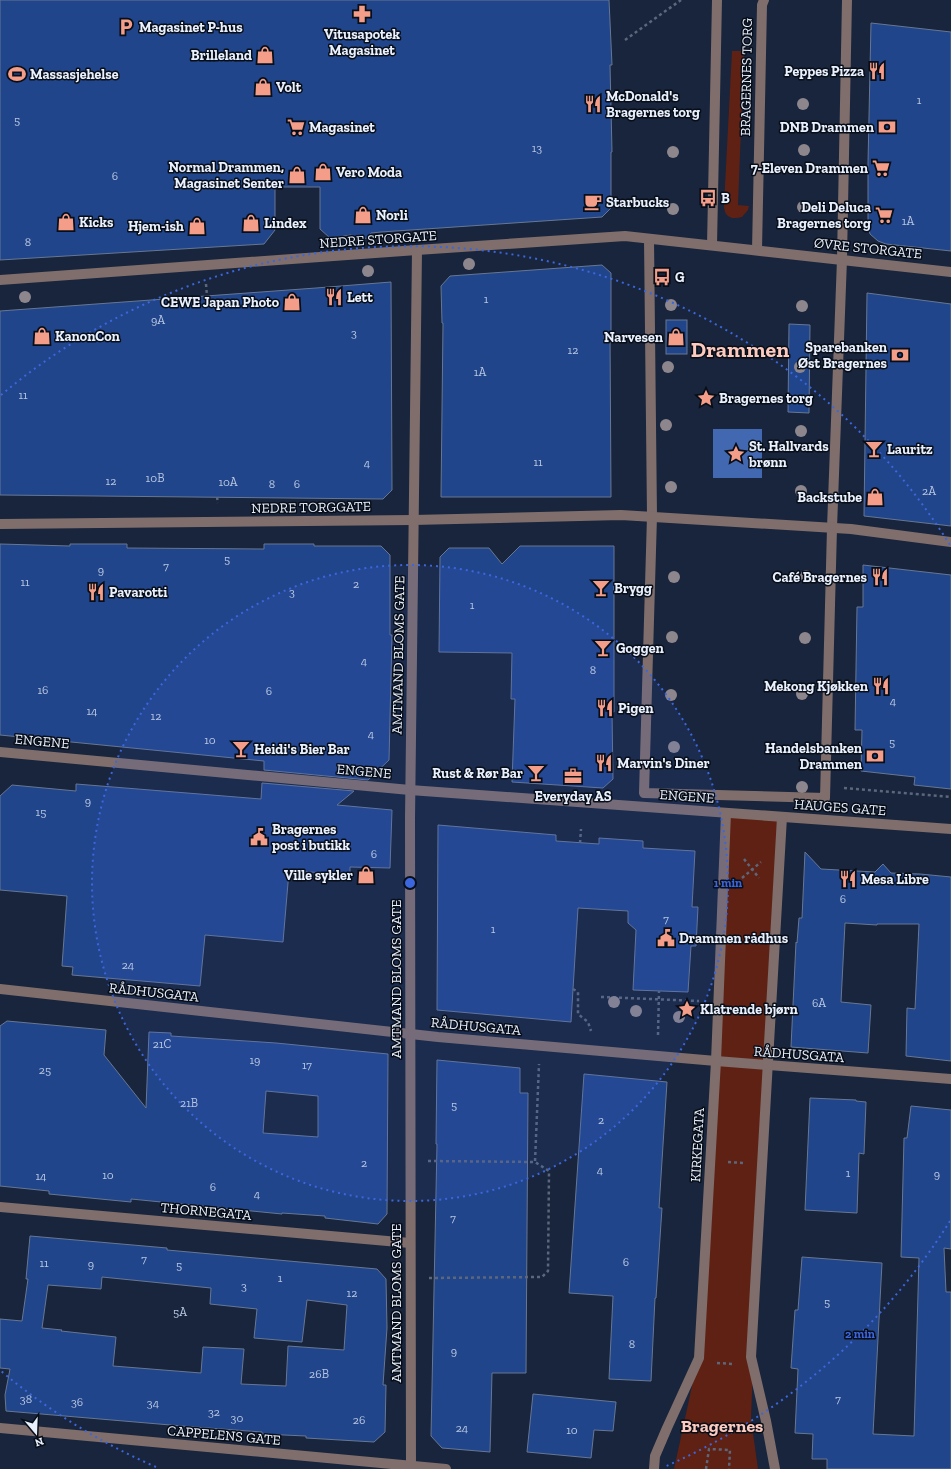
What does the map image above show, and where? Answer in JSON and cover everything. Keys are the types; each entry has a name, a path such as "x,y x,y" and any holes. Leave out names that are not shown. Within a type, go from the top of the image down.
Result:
{"street":[{"path":"712,245 717,0"},
{"name":"BRAGERNES TORG","path":"757,250 762,4 764,0"},
{"path":"649,239 652,516 644,793 825,798 832,528 842,259 847,0"},
{"name":"NEDRE STORGATE","path":"0,280 625,236 757,250"},
{"name":"AMTMAND BLOMS GATE","path":"411,1467 409,1034 410,790 417,250"},
{"name":"ØVRE STORGATE","path":"757,250 951,272"},
{"name":"NEDRE TORGGATE","path":"0,524 413,520 621,515 858,530 951,542"},
{"name":"ENGENE","path":"0,752 410,790 726,813"},
{"name":"HAUGES GATE","path":"726,813 951,829"},
{"name":"KIRKEGATA","path":"654,1469 655,1456 699,1358 716,1061 726,813"},
{"path":"775,1469 766,1421 751,1357 782,817"},
{"name":"RÅDHUSGATA","path":"0,988 409,1034 716,1061 951,1079"},
{"name":"THORNEGATA","path":"0,1207 410,1243"},
{"name":"CAPPELENS GATE","path":"0,1428 411,1467 446,1469"}],"path":[{"path":"626,40 681,0"},
{"path":"848,788 951,797"},
{"path":"580,843 581,829"},
{"path":"740,854 778,900"},
{"path":"723,894 766,857"},
{"path":"573,989 578,992 578,1014"},
{"path":"658,1035 659,991"},
{"path":"601,997 700,1001"},
{"path":"535,1162 538,1073"},
{"path":"410,1161 535,1162 549,1171 548,1271 542,1277 410,1278"},
{"path":"711,1161 762,1164"},
{"path":"697,1363 752,1365"},
{"path":"706,1469 709,1449 730,1450 729,1469"}],"shaded area":[{"path":"732,51 744,51 738,205 749,206 748,210 742,217 735,218 729,217 724,209"},
{"path":"726,813 782,817 751,1419 758,1469 674,1469 697,1363"}],"water":[{"path":"713,429 762,429 762,478 713,478"}],"building":[{"path":"0,0 609,0 612,65 610,65 612,152 611,208 602,217 381,232 371,233 367,238 358,240 351,235 330,238 320,229 320,187 275,187 275,230 264,244 0,260"},
{"path":"871,23 951,32 951,251 886,244 878,241 870,234 868,226 868,163"},
{"path":"602,265 611,273 611,497 441,497 443,323 441,286 450,276"},
{"path":"391,282 392,490 383,499 0,495 0,311"},
{"path":"867,293 951,304 951,526 864,516"},
{"name":"Narvesen","path":"666,320 687,320 687,354 666,354"},
{"path":"789,324 810,325 809,413 788,412"},
{"path":"0,544 70,546 70,544 127,544 127,548 264,549 264,544 381,546 390,555 390,635 392,635 389,760 368,780 264,770 264,761 0,735"},
{"path":"520,546 614,546 614,712 612,712 613,779 603,788 512,782 515,699 511,699 512,653 439,652 440,557 449,548 489,548 502,564"},
{"path":"863,565 951,575 951,789 914,785 915,777 861,771 862,730 855,730 857,607 863,607"},
{"path":"262,783 354,791 337,805 392,810 390,868 350,867 350,874 289,871 283,942 205,935 200,986 72,975 73,967 62,966 67,896 0,890 0,796 12,785 76,791 76,784 261,799"},
{"path":"438,825 556,835 556,841 599,844 599,838 643,841 643,848 695,851 692,907 698,907 696,946 691,946 688,992 633,990 636,930 628,923 628,911 578,908 571,1022 437,1010"},
{"path":"805,852 821,869 875,872 883,864 891,873 951,877 951,1061 906,1056 907,1008 915,1009 919,924 877,925 845,923 841,1002 871,1005 868,1053 791,1047 796,942 797,943 799,918 802,918"},
{"path":"7,1021 106,1030 104,1055 146,1108 149,1032 171,1033 171,1036 276,1043 388,1054 387,1214 378,1224 325,1218 325,1216 282,1214 131,1199 131,1202 49,1194 49,1191 0,1186 0,1026","holes":["266,1091 318,1096 318,1137 263,1133"]},
{"path":"437,1060 520,1068 520,1093 528,1093 526,1373 492,1373 490,1452 442,1448 431,1436 437,1144"},
{"path":"584,1074 667,1082 659,1208 662,1208 655,1298 651,1381 609,1379 613,1296 569,1293"},
{"path":"810,1098 856,1100 866,1102 864,1154 859,1153 857,1213 805,1210"},
{"path":"911,1106 951,1110 951,1249 944,1248 946,1292 951,1292 951,1469 827,1469 827,1459 812,1459 813,1434 795,1433 798,1369 791,1368 795,1310 798,1310 802,1257 882,1263 873,1434 914,1436 919,1258 901,1257 904,1138 907,1138"},
{"path":"30,1236 377,1269 386,1279 387,1328 383,1385 386,1385 385,1432 374,1442 306,1438 306,1436 262,1434 262,1432 6,1411 5,1395 10,1369 0,1368 0,1319 22,1321 28,1279 26,1279","holes":["102,1277 211,1288 210,1304 257,1309 254,1338 302,1342 307,1300 347,1305 344,1350 288,1346 286,1386 241,1384 244,1349 203,1347 201,1373 113,1366 116,1337 42,1328 48,1285 101,1289"]},
{"path":"533,1394 616,1402 613,1431 594,1430 591,1458 527,1452"}],"place":[{"name":"Vitusapotek Magasinet","path":"362,14"},
{"name":"Magasinet P-hus","path":"126,27"},
{"name":"Brilleland","path":"265,55"},
{"name":"Peppes Pizza","path":"877,71"},
{"name":"Massasjehelse","path":"17,74"},
{"name":"Volt","path":"263,87"},
{"name":"McDonald's Bragernes torg","path":"593,104"},
{"name":"Magasinet","path":"296,127"},
{"name":"DNB Drammen","path":"887,127"},
{"name":"7-Eleven Drammen","path":"881,168"},
{"name":"Vero Moda","path":"323,172"},
{"name":"Normal Drammen, Magasinet Senter","path":"297,175"},
{"name":"B","path":"708,198"},
{"name":"Starbucks","path":"593,202"},
{"name":"Norli","path":"363,215"},
{"name":"Deli Deluca Bragernes torg","path":"884,215"},
{"name":"Kicks","path":"66,222"},
{"name":"Lindex","path":"251,223"},
{"name":"Hjem-ish","path":"197,226"},
{"name":"G","path":"662,277"},
{"name":"Lett","path":"334,297"},
{"name":"CEWE Japan Photo","path":"292,302"},
{"name":"KanonCon","path":"42,336"},
{"name":"Narvesen","path":"676,337"},
{"name":"Sparebanken Øst Bragernes","path":"900,355"},
{"name":"Bragernes torg","path":"706,398"},
{"name":"Lauritz","path":"874,449"},
{"name":"St. Hallvards brønn","path":"736,454"},
{"name":"Backstube","path":"875,497"},
{"name":"Café Bragernes","path":"880,577"},
{"name":"Brygg","path":"601,588"},
{"name":"Pavarotti","path":"96,592"},
{"name":"Goggen","path":"603,648"},
{"name":"Mekong Kjøkken","path":"881,686"},
{"name":"Pigen","path":"605,708"},
{"name":"Heidi's Bier Bar","path":"241,749"},
{"name":"Handelsbanken Drammen","path":"875,756"},
{"name":"Marvin's Diner","path":"604,763"},
{"name":"Rust & Rør Bar","path":"536,773"},
{"name":"Everyday AS","path":"573,776"},
{"name":"Bragernes post i butikk","path":"259,837"},
{"name":"Ville sykler","path":"366,875"},
{"name":"Mesa Libre","path":"848,879"},
{"name":"Drammen rådhus","path":"666,938"},
{"name":"Klatrende bjørn","path":"687,1009"}],"district":[{"name":"Drammen","path":"740,349"},
{"name":"Bragernes","path":"722,1426"}]}
